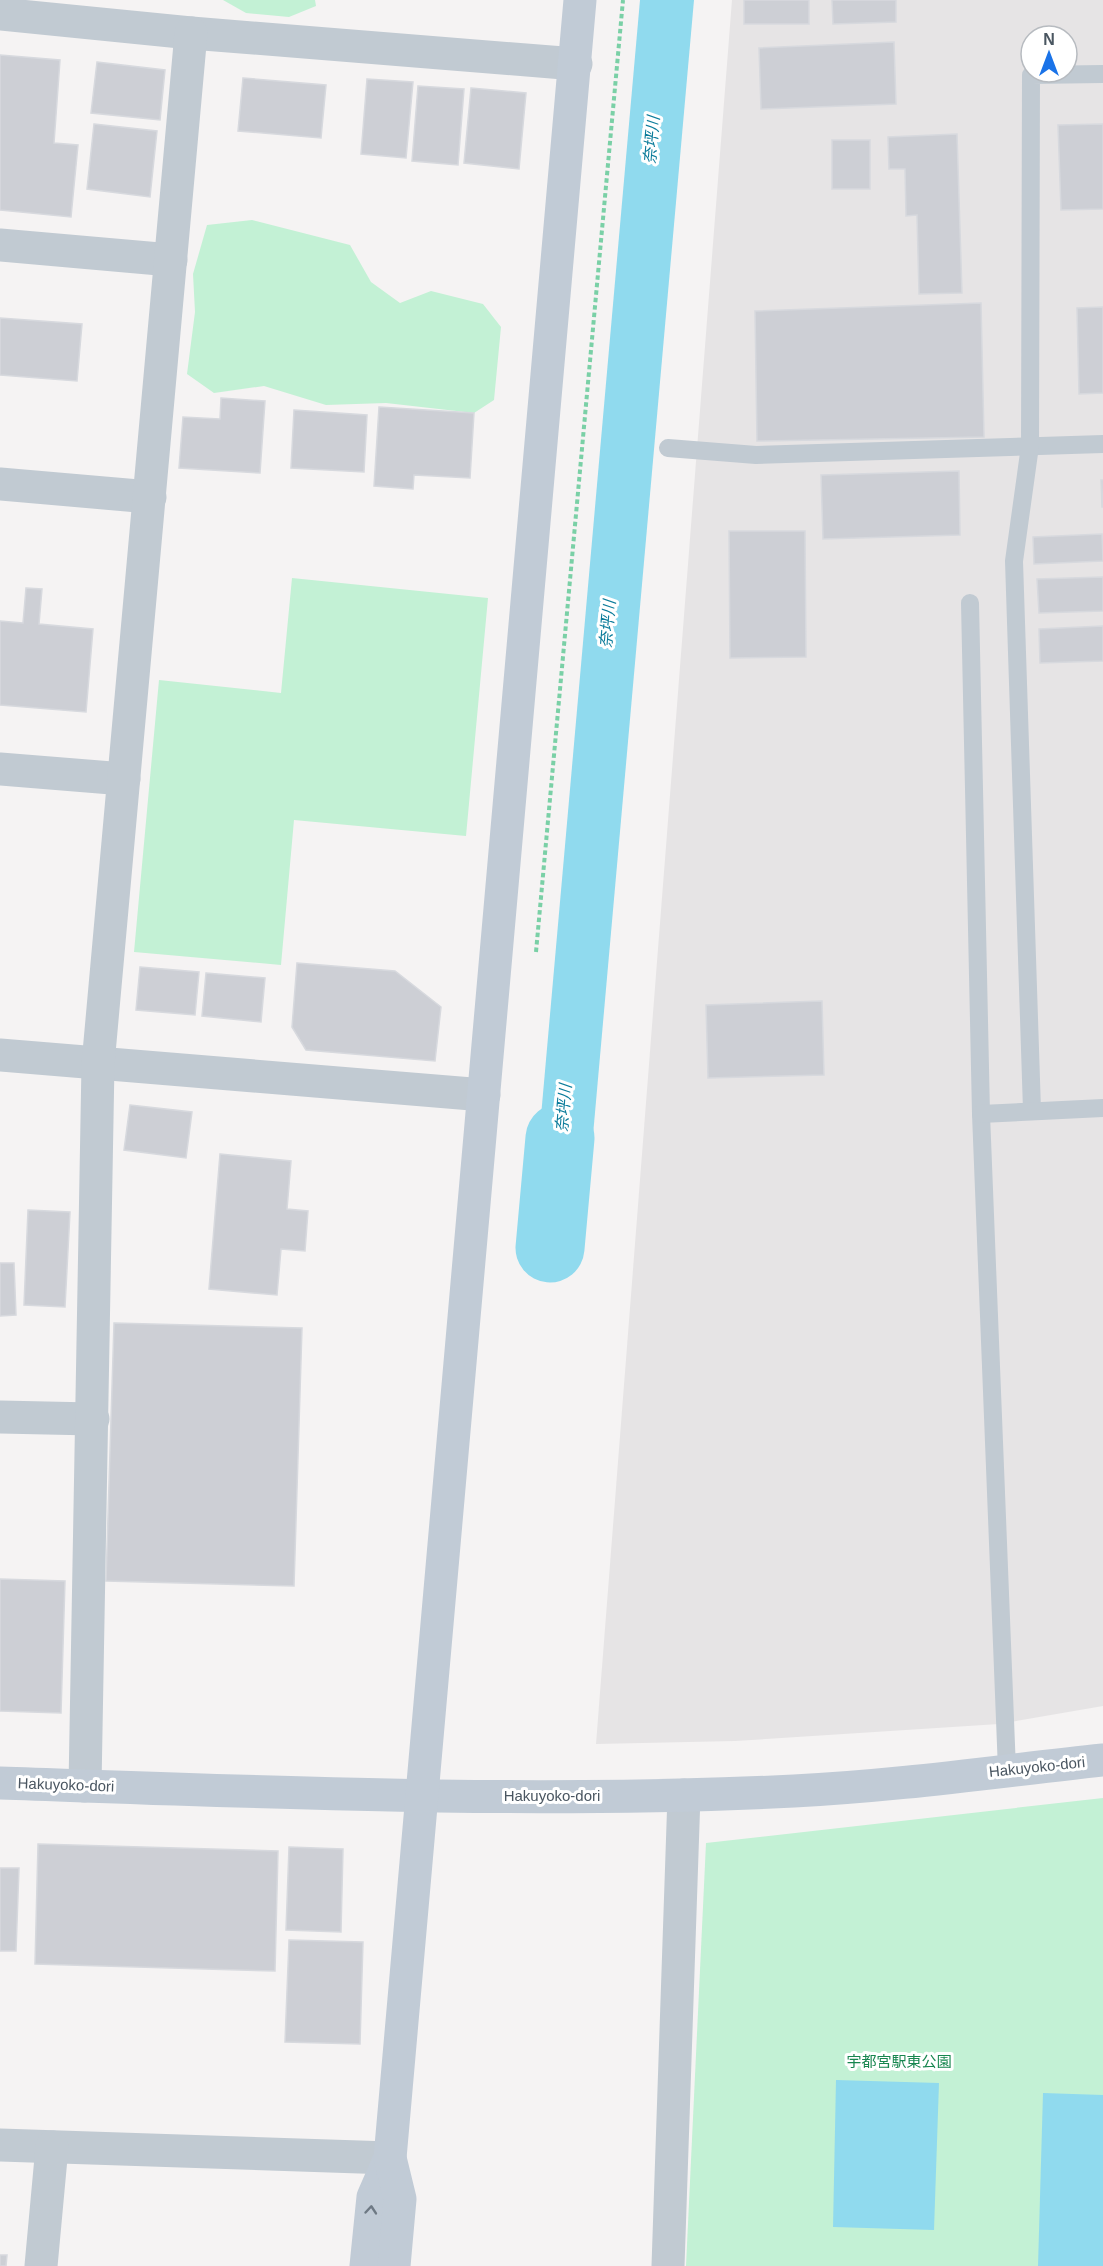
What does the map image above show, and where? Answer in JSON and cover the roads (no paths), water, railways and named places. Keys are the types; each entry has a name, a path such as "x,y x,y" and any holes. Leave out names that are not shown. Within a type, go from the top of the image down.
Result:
{"street":[{"path":"366,2266 373,2197 390,2158 580,0"},
{"path":"0,14 191,33 576,64"},
{"path":"85,1786 98,1064 191,33"},
{"path":"0,245 171,260"},
{"path":"0,484 150,497"},
{"path":"0,769 124,779"},
{"path":"0,1055 484,1095"},
{"path":"0,1417 93,1419"},
{"name":"Hakuyoko-dori","path":"0,1783 423,1795 560,1797 684,1795 796,1791 1103,1760"},
{"path":"668,2266 684,1795"},
{"path":"0,2145 390,2158"},
{"path":"41,2266 52,2147"},
{"path":"390,2158 400,2199 394,2266"}],"lane":[{"path":"1032,1110 1014,561 1030,446 1031,75 1103,74"},
{"path":"668,448 756,455 1103,444"},
{"path":"970,603 981,1114 1007,1770"},
{"path":"981,1114 1103,1108"}],"water":[{"path":"640,0 694,0 589,1180 572,1236 536,1231 538,1150"},
{"path":"836,2080 939,2083 934,2230 833,2227"},
{"path":"1043,2093 1103,2095 1103,2266 1038,2266"}],"waterway":[{"name":"奈坪川","path":"550,1248 560,1138"}],"park label":[{"name":"宇都宮駅東公園","path":"899,2062"}]}
